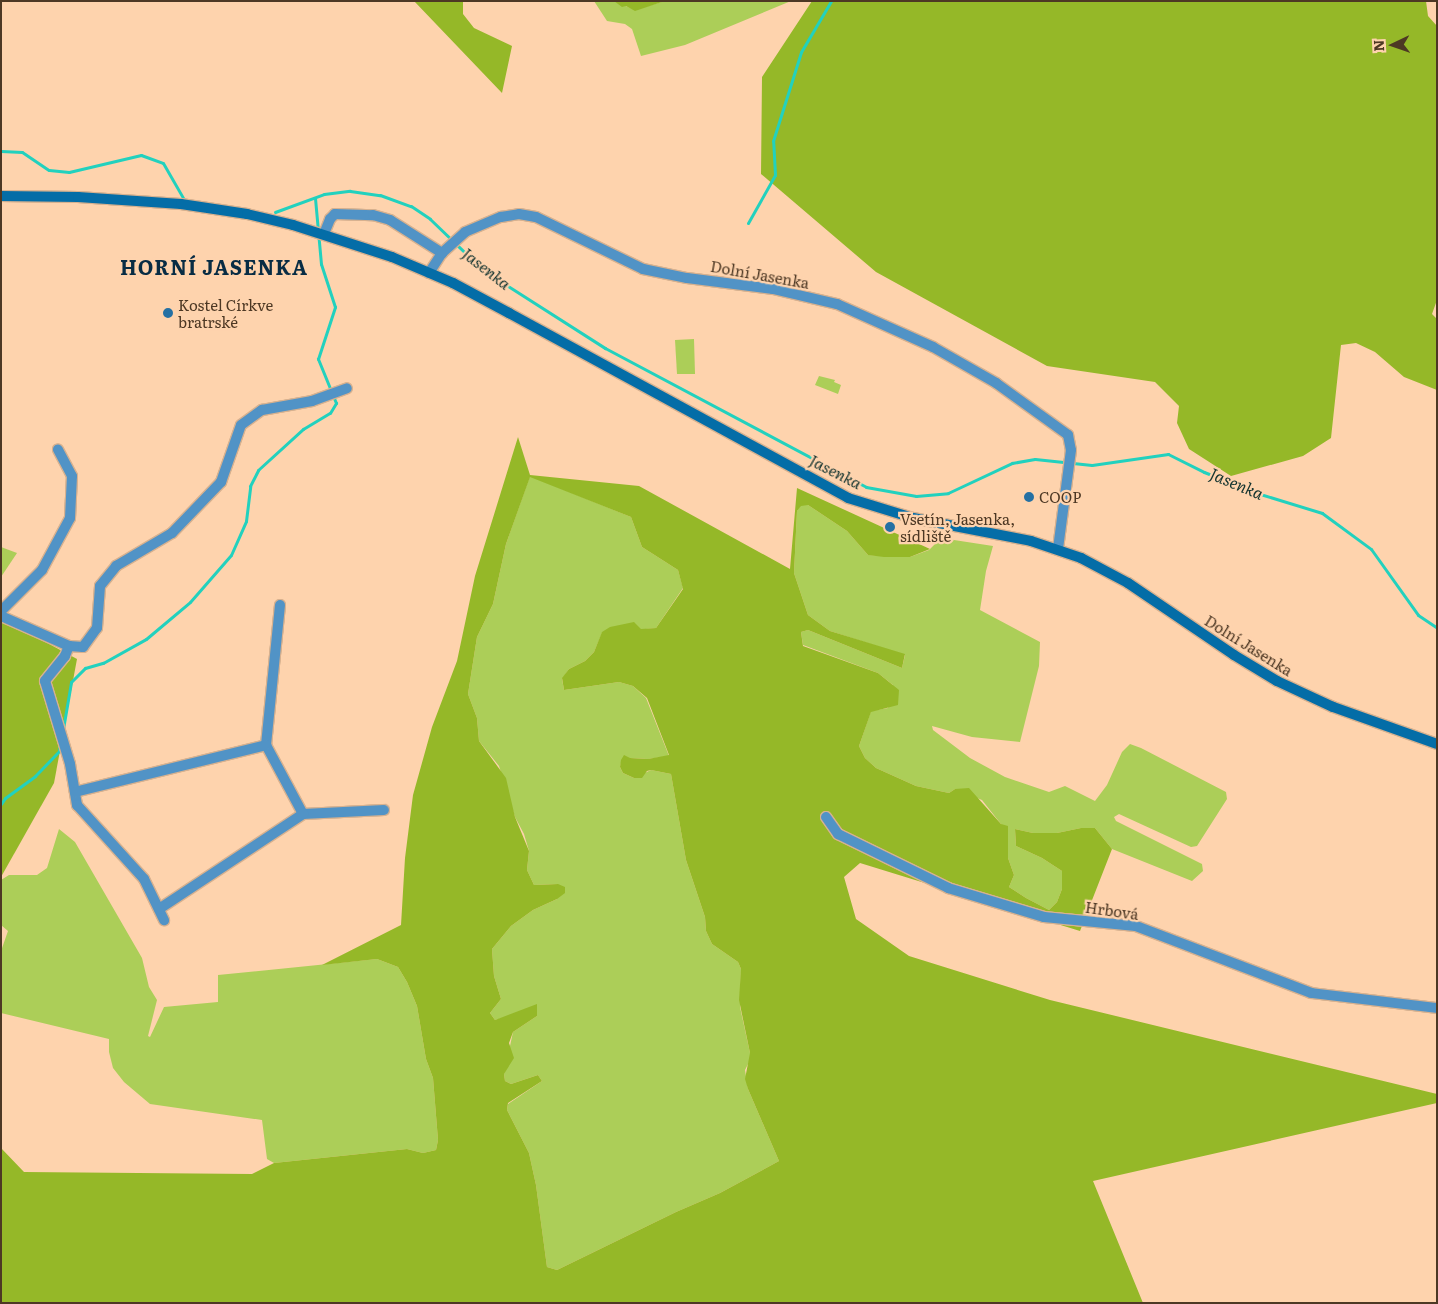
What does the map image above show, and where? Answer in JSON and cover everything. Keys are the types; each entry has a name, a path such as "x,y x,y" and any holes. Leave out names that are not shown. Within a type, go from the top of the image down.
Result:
{"street":[{"name":"Dolní Jasenka","path":"1,196 87,198 181,204 247,214 310,230 371,249 429,272 509,312 833,490 863,503 898,514 1023,539 1058,549 1111,573 1277,681 1327,705 1437,744"},
{"path":"323,234 330,219 335,214 373,215 390,220 442,253"},
{"name":"Dolní Jasenka","path":"429,272 442,253 460,236 475,227 502,217 519,214 536,217 643,269 687,278 773,289 837,304 933,347 996,383 1063,430 1070,440 1071,450 1058,549"},
{"path":"1,616 69,646 83,647 97,628 100,586 116,566 172,533 221,482 241,425 262,410 312,401 348,388"},
{"path":"1,611 42,570 70,518 72,476 58,450"},
{"path":"280,605 266,745 303,814"},
{"path":"69,646 65,656 45,680 70,764 77,805 144,879 164,920"},
{"path":"75,792 266,745"},
{"path":"159,909 303,814 384,810"},
{"name":"Hrbová","path":"826,817 838,834 948,888 1044,917 1136,926 1311,993 1437,1008"}],"green space":[{"path":"414,1 463,1 463,14 474,28 512,46 502,93"},
{"path":"594,1 614,1 635,10 665,1 791,1 685,45 641,56 632,29 625,24 607,21"},
{"path":"614,1 665,1 635,11 626,6 622,7"},
{"path":"812,1 1426,1 1428,16 1437,26 1437,300 1432,314 1437,319 1437,390 1404,377 1375,352 1356,343 1341,345 1331,438 1303,456 1231,476 1189,449 1177,423 1179,406 1155,382 1047,366 876,272 761,174 762,77"},
{"path":"694,339 695,374 677,374 675,340"},
{"path":"819,376 835,380 834,382 841,385 838,394 815,385"},
{"path":"518,437 530,475 639,486 790,569 797,488 930,549 910,557 868,555 847,531 808,505 801,506 797,511 794,573 808,615 830,631 905,654 902,668 808,630 801,632 803,646 878,673 899,690 898,705 871,712 859,746 865,758 876,768 916,786 949,793 955,789 969,788 1001,824 1008,826 1008,858 1014,875 1009,887 1049,910 1057,902 1062,889 1062,871 1042,858 1016,846 1015,829 1033,833 1057,833 1081,828 1095,828 1112,849 1080,931 860,863 844,877 856,919 909,956 1050,1000 1437,1094 1437,1103 1093,1181 1143,1303 1,1303 1,1148 24,1172 252,1174 274,1163 407,1149 423,1153 436,1150 438,1140 433,1078 426,1059 417,1006 407,982 398,967 377,959 322,965 401,925 405,858 413,795 432,727 457,661 475,576","holes":["530,477 631,517 642,547 678,570 683,589 656,628 641,629 634,622 610,627 602,632 594,652 585,661 569,669 562,678 564,690 619,682 633,686 647,698 669,755 648,759 630,758 624,755 620,767 623,773 634,778 642,778 647,771 651,770 671,774 686,860 705,917 706,931 712,944 738,962 741,969 739,1000 750,1053 745,1079 779,1161 720,1193 676,1212 557,1270 547,1267 536,1185 529,1153 507,1110 508,1103 542,1081 538,1075 511,1084 505,1081 504,1074 514,1058 509,1043 513,1032 537,1016 537,1004 495,1020 490,1013 501,999 494,976 492,949 511,926 533,910 557,899 565,893 565,887 558,884 534,885 527,870 529,851 515,817 506,778 479,741 477,718 468,694 477,637 493,604 506,544"]},
{"path":"530,476 631,517 642,547 678,570 683,588 656,628 602,633 594,652 585,661 569,669 562,679 564,690 619,682 633,686 646,698 669,756 648,759 630,758 621,763 620,767 623,773 634,778 651,770 671,774 686,860 705,917 706,931 712,944 738,962 741,969 740,1007 750,1053 750,1060 745,1070 748,1089 779,1161 720,1193 676,1212 557,1270 547,1267 536,1185 529,1153 507,1110 508,1104 542,1081 538,1075 511,1084 505,1081 504,1074 513,1032 537,1016 506,1017 495,1020 490,1013 501,999 494,976 492,949 511,926 533,910 557,899 558,884 534,885 527,870 529,851 524,834 515,817 499,766 479,741 477,718 468,694 477,637 493,604 506,544"},
{"path":"801,505 808,505 847,531 868,555 910,557 929,550 941,538 993,546 986,571 980,610 1040,642 1039,666 1020,742 972,737 932,726 933,730 970,758 1005,777 1049,792 1065,786 1095,801 1107,785 1122,752 1130,744 1226,792 1227,799 1197,846 1191,847 1119,814 1114,817 1116,821 1202,864 1203,871 1192,881 1112,849 1095,828 1081,828 1057,833 1033,833 1015,829 1016,846 1042,858 1062,871 1062,889 1057,902 1049,910 1009,887 1014,875 1008,858 1007,839 1001,824 982,800 955,789 949,793 916,786 876,768 865,758 859,746 871,711 888,708 893,685 878,673 803,645 801,632 808,630 902,668 905,655 830,631 808,615 794,573 797,511"},
{"path":"1,547 17,553 1,577"},
{"path":"1,618 77,659 54,783 1,877"},
{"path":"59,829 75,842 142,958 149,987 157,1000 148,1036 150,1037 164,1007 218,1002 218,975 377,959 398,967 407,982 417,1006 426,1059 433,1078 438,1140 436,1150 423,1153 407,1149 274,1163 267,1159 262,1120 150,1104 124,1082 113,1068 109,1052 109,1039 1,1013 1,951 8,931 1,925 1,880 9,875 37,875 47,868"}],"waterway":[{"path":"748,223 775,175 773,141 801,52 831,1"},
{"name":"Jasenka","path":"1,151 22,152 49,170 69,172 141,155 163,163 186,203"},
{"name":"Jasenka","path":"275,212 324,194 350,191 380,195 411,206 430,219 483,270 605,348 866,487 916,496 948,493 1012,463 1035,459 1092,465 1168,454 1204,472 1260,494 1322,513 1371,549 1418,615 1437,628"},
{"path":"63,729 71,682 85,668 103,663 146,639 190,602 231,555 246,521 250,486 258,470 303,429 330,413 336,403 318,359 335,307 321,264 315,198"},
{"path":"1,804 5,798 35,776 59,751 60,743"}],"place":[{"name":"Kostel Církve bratrské","path":"168,313"},
{"name":"COOP","path":"1029,497"},
{"name":"Vsetín, Jasenka, sídliště","path":"890,527"}],"district":[{"name":"HORNÍ JASENKA","path":"214,266"}]}
